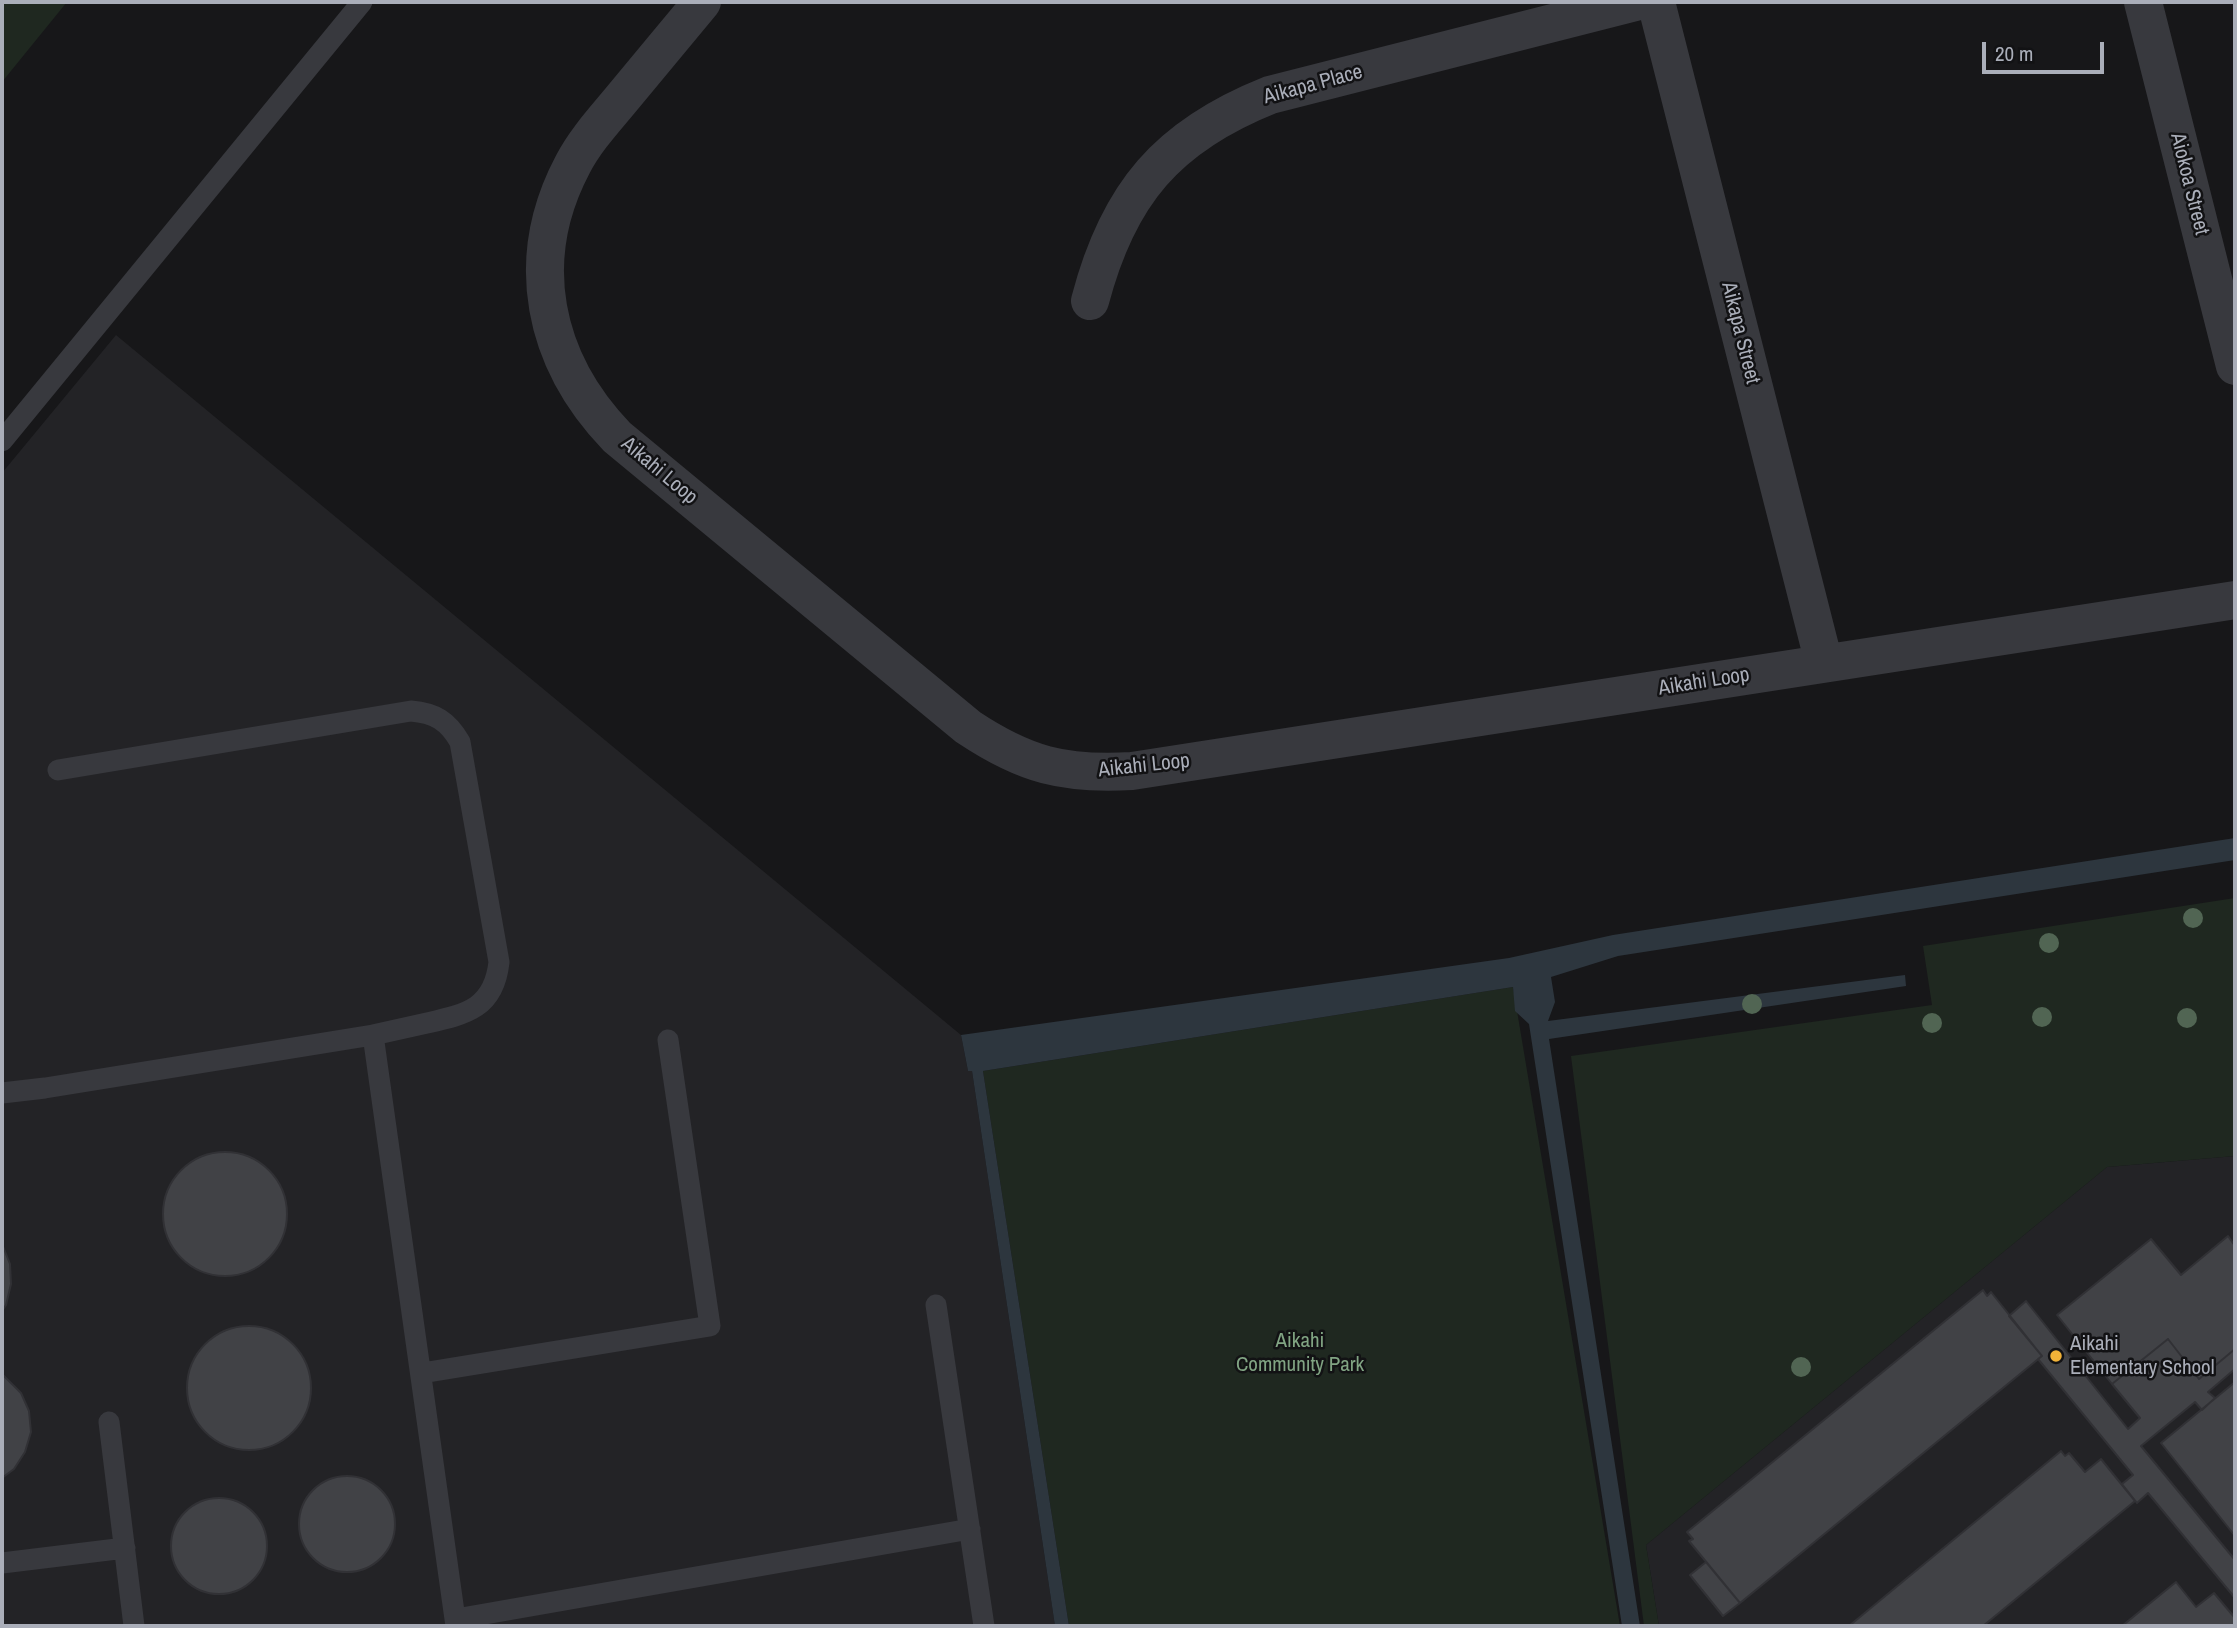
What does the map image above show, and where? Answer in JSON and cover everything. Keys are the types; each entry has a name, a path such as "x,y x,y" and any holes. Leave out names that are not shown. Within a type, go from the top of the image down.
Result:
{"street":[{"name":"Aikahi Loop","path":"702,2 593,134 574,163 559,195 545,264 553,333 564,362 578,389 596,414 617,436 968,727 996,746 1027,760 1060,769 1096,773 1132,771 2235,600"},
{"name":"Aikapa Place","path":"1090,301 1100,263 1115,227 1135,193 1160,163 1189,137 1215,120 1270,95 1635,2"},
{"name":"Aikapa Street","path":"1656,2 1824,663"},
{"name":"Aiokoa Street","path":"2143,2 2235,366"}],"lane":[{"path":"2,442 362,2"},
{"path":"2,1093 373,1035 468,1013 486,998 498,975 499,962 460,742 446,722 436,716 411,711 58,770"},
{"path":"373,1035 456,1623 970,1529"},
{"path":"422,1373 710,1326 668,1040"},
{"path":"936,1305 984,1626"},
{"path":"109,1422 134,1626"},
{"path":"2,1563 125,1548"}],"shaded area":[{"path":"116,335 961,1035 968,1071 972,1071 1055,1626 2,1626 2,473"},
{"path":"2235,838 2235,860 1618,956 1551,977 1555,1002 1548,1021 1905,975 1906,986 1549,1039 1640,1626 1622,1626 1529,1024 1515,1011 1513,987 983,1071 1069,1626 1055,1626 972,1071 968,1071 961,1035 1509,958 1613,935"},
{"name":"Aikahi Elementary School","path":"2235,1156 2235,1626 1659,1626 1646,1545 2107,1167"}],"green space":[{"path":"2,2 67,2 2,82"},
{"path":"2235,898 2235,1156 2107,1167 1646,1545 1659,1626 1644,1626 1571,1056 1932,1005 1923,946"},
{"name":"Aikahi Community Park","path":"1513,987 1620,1626 1069,1626 983,1071"}],"building":[{"path":"225,1152 249,1157 269,1170 282,1190 287,1214 282,1238 269,1258 249,1271 225,1276 201,1271 181,1258 168,1238 163,1214 168,1190 181,1170 201,1157"},
{"path":"2228,1236 2235,1246 2235,1349 2199,1379 2168,1339 2112,1384 2057,1315 2151,1239 2181,1275"},
{"path":"2,1244 10,1264 11,1284 2,1311"},
{"path":"1983,1290 1987,1296 1991,1292 2042,1356 1740,1603 1689,1541 1693,1539 1687,1532"},
{"path":"2026,1301 2128,1429 2140,1418 2112,1384 2168,1339 2199,1379 2235,1349 2235,1369 2208,1392 2215,1398 2202,1410 2195,1402 2141,1446 2235,1560 2235,1598 2148,1493 2137,1503 2122,1484 2133,1475 2038,1359 2042,1356 2009,1316"},
{"path":"249,1326 273,1331 293,1344 306,1364 311,1388 306,1412 293,1432 273,1445 249,1450 225,1445 205,1432 192,1412 187,1388 192,1364 205,1344 225,1331"},
{"path":"2,1374 21,1393 29,1411 31,1432 25,1452 14,1469 2,1478"},
{"path":"2235,1382 2235,1536 2161,1443"},
{"path":"2061,1451 2065,1456 2069,1453 2085,1472 2101,1459 2135,1501 1983,1626 1849,1626"},
{"path":"347,1476 365,1480 381,1490 391,1506 395,1524 391,1542 381,1558 365,1568 347,1572 329,1568 313,1558 303,1542 299,1524 303,1506 313,1490 329,1480"},
{"path":"219,1498 237,1501 253,1512 264,1528 267,1546 264,1564 253,1580 237,1591 219,1594 201,1591 185,1580 174,1564 171,1546 174,1528 185,1512 201,1501"},
{"path":"1706,1562 1740,1603 1723,1616 1690,1575"},
{"path":"2176,1582 2196,1607 2214,1593 2235,1618 2235,1626 2122,1626"}],"place":[{"name":"Aikahi Elementary School","path":"2056,1356"}]}
